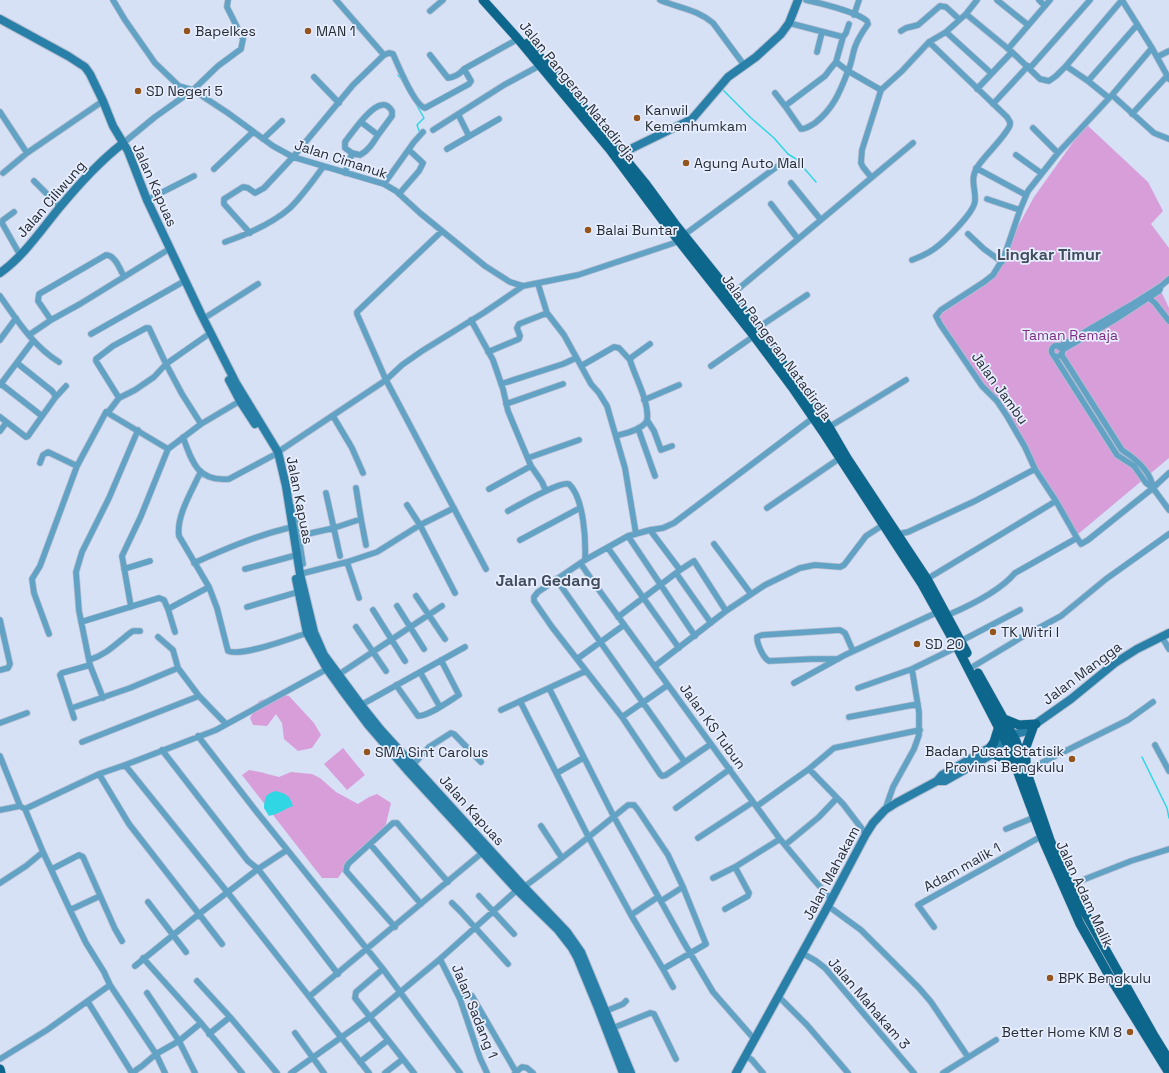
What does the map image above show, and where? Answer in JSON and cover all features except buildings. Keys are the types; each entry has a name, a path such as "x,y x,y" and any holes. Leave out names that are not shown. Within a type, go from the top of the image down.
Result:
{"main road":[{"name":"Jalan Pangeran Natadirdja","path":"483,0 618,155"},
{"name":"Jalan Pangeran Natadirdja","path":"492,0 574,96 755,332 816,416 840,458 883,525 927,579 948,616 959,644 1001,723 1013,739"},
{"name":"Jalan Pangeran Natadirdja","path":"682,238 731,294 755,332"},
{"name":"Jalan Pangeran Natadirdja","path":"816,416 829,427 847,458 898,534 922,584 938,612 974,666 1001,723"},
{"path":"1016,765 992,751 1001,723 1035,724 1026,747 1026,769"},
{"name":"Jalan Adam Malik","path":"1013,739 1026,769 1050,840 1070,885 1115,977 1169,1073"},
{"name":"Jalan Adam Malik","path":"1013,739 1016,765 1042,836 1080,924 1169,1060"},
{"path":"0,1069 1,1073"}],"street":[{"name":"Jalan Cimanuk","path":"113,0 125,20 156,63 179,86 194,90 228,112 282,152 323,167 384,184 399,194 474,258 498,276 523,286 538,284 591,271 682,238 786,160"},
{"path":"0,19 80,63 90,74 104,101 112,126 122,144 155,117 194,90 218,66 241,49 243,40 227,7 228,0"},
{"path":"336,0 384,55"},
{"path":"430,12 443,0"},
{"path":"660,0 695,11 707,18 744,65"},
{"path":"618,155 692,119 728,76 756,57 781,34 794,14 798,0"},
{"path":"776,93 801,129 810,126 830,110 852,62 859,38 868,24 866,20 854,15 806,0"},
{"path":"854,15 859,0"},
{"path":"871,177 861,163 862,150 881,90 902,71 929,42 946,32 966,14 977,0"},
{"path":"997,0 1028,25"},
{"path":"1039,0 1045,6"},
{"path":"977,89 1050,0"},
{"path":"993,104 1090,0"},
{"path":"966,14 1010,50 1040,79 1049,81 1066,66 1122,0 1152,48 1168,78 1132,114"},
{"path":"901,31 918,25 941,5 946,7 959,19"},
{"path":"789,23 842,37"},
{"path":"785,106 825,76 836,62 842,37 846,33 849,24"},
{"path":"1088,81 1137,25"},
{"path":"817,52 822,32"},
{"path":"946,32 991,73"},
{"path":"430,55 448,78 460,73 464,69 518,39"},
{"path":"912,260 928,253 941,244 972,210 975,200 973,177 976,168 1010,125 1009,120 929,42"},
{"path":"968,234 984,249 1002,262 1026,195 1041,173 1111,97 1152,48"},
{"path":"1157,57 1169,51"},
{"path":"250,233 224,204 224,199 243,187 248,188 255,193 264,188 293,157 353,85 384,55 389,53 393,54 409,89 420,106 425,108 469,84 470,81 464,69"},
{"path":"836,62 848,71 881,90"},
{"path":"433,130 504,85 539,66"},
{"path":"1066,66 1111,97 1154,132 1169,139"},
{"path":"314,77 339,103"},
{"path":"4,173 27,153 104,101"},
{"path":"383,105 392,111 392,116 369,148 360,155 352,153 346,148 345,142 361,122 376,107 383,105"},
{"path":"0,112 27,153"},
{"path":"458,114 469,136"},
{"path":"447,149 499,119"},
{"path":"263,139 282,121"},
{"path":"361,122 378,135"},
{"path":"1033,128 1058,153"},
{"path":"214,169 253,132"},
{"path":"384,184 423,132"},
{"path":"731,294 912,143"},
{"name":"Jalan Kapuas","path":"122,144 128,151 147,200 234,384 240,401 276,454 298,592 307,633 327,669 369,726 521,889 572,948 620,1055 631,1073"},
{"name":"Jalan Kapuas","path":"122,144 124,153 146,207 206,336 276,454 286,486 296,536 300,574 314,632 324,655 381,730 413,764 433,793 483,852 567,932 581,952 613,1028 620,1055 622,1073"},
{"name":"Jalan Ciliwung","path":"0,273 10,266 60,207 108,155 122,144"},
{"path":"399,194 419,171 422,165 422,162 409,150"},
{"path":"345,173 352,153"},
{"path":"1016,155 1041,173"},
{"path":"225,242 250,233 274,220 291,207 323,167"},
{"path":"976,168 1026,195"},
{"path":"147,200 194,176"},
{"path":"34,181 60,207"},
{"path":"791,183 820,220"},
{"path":"987,199 1020,210"},
{"path":"771,204 798,239"},
{"path":"14,212 3,220 2,223 20,255"},
{"path":"442,231 357,312 357,316 386,380 486,569"},
{"path":"29,335 51,320 166,251"},
{"path":"51,320 38,301 39,294 106,254 113,257 124,277"},
{"name":"Jalan Jambu","path":"1002,262 990,279 941,310 937,314 937,319 986,392 997,401 1007,416 1025,447 1035,469 1056,501 1077,538"},
{"path":"1054,356 1058,356 1061,350 1080,335 1161,286 1169,279"},
{"path":"91,334 181,283"},
{"path":"203,319 258,284"},
{"path":"538,284 547,313 564,335 591,384 607,406 625,468 636,534"},
{"path":"183,437 189,455 200,473 210,478 221,480 229,479 276,454 386,380 402,364 523,286"},
{"path":"1061,350 1085,338 1150,298 1159,291 1161,286"},
{"path":"711,366 807,295"},
{"path":"0,296 33,341 59,362"},
{"path":"1150,298 1169,321"},
{"path":"488,352 519,339 520,336 517,328 519,324 547,313"},
{"path":"0,340 16,318"},
{"path":"471,320 493,360 506,404 531,466 542,482 546,491"},
{"path":"119,398 96,359 113,346 148,328 150,329 182,394 201,424"},
{"path":"49,634 34,593 32,579 40,566 77,466 106,412 109,411 119,398 135,390 154,377 166,364 206,336"},
{"path":"33,341 0,385 42,416"},
{"path":"630,360 650,344"},
{"path":"581,366 614,346 619,348 630,360 637,376 644,400 647,420 654,431 661,450 672,446"},
{"path":"1152,488 1152,481 1138,460 1122,450 1061,350 1055,346 1052,348 1051,352 1117,455 1134,466 1146,483 1168,507"},
{"path":"501,384 563,364 576,358"},
{"path":"17,363 52,391 55,398"},
{"path":"829,427 906,380"},
{"path":"506,404 563,384"},
{"path":"644,400 680,385"},
{"path":"0,417 26,437 55,398 66,386"},
{"path":"131,606 122,556 141,516 168,449 201,424 240,401"},
{"path":"106,412 168,449"},
{"path":"333,416 352,448 363,472"},
{"path":"711,744 684,761 666,775 662,776 622,717 552,627 534,599 538,592 583,562 628,536 663,528 674,523 816,416"},
{"path":"616,436 646,424 647,420"},
{"path":"0,431 6,422"},
{"path":"638,428 656,476"},
{"path":"103,698 90,662 81,622 76,572 82,552 110,498 138,430"},
{"path":"528,458 579,440"},
{"path":"40,463 43,455 48,452 77,466"},
{"path":"767,508 840,458"},
{"path":"489,489 531,466"},
{"path":"898,534 908,532 975,501 1035,469"},
{"path":"200,473 186,503 178,528 179,536 209,587 227,649 231,652 266,647 307,633"},
{"path":"948,616 967,607 1008,582 1016,573 1077,538 1081,544 1088,540 1169,473"},
{"path":"508,510 561,484 568,484 575,491 583,520 586,541 583,562"},
{"path":"356,488 366,545"},
{"path":"326,493 340,556"},
{"path":"927,579 1056,501"},
{"path":"407,505 420,525 455,593"},
{"path":"294,507 296,536 303,564"},
{"path":"300,574 347,562 377,552 420,525 454,508"},
{"path":"520,540 580,508"},
{"path":"296,536 334,528 361,519"},
{"path":"655,666 695,636 726,610 765,585 800,568 815,565 840,567 848,561 866,536 883,525"},
{"path":"194,562 239,543 288,528"},
{"path":"650,530 711,623"},
{"path":"974,666 1022,637 1061,616 1106,579 1169,534"},
{"path":"628,536 695,636"},
{"path":"714,544 751,594"},
{"path":"608,548 679,648"},
{"path":"245,569 293,556"},
{"path":"124,569 150,561"},
{"path":"347,562 359,598"},
{"name":"Jalan KS Tubun","path":"583,562 618,617 780,839 814,880 830,903 861,930 931,1002 968,1057"},
{"path":"618,617 691,562 696,562 726,610"},
{"path":"556,580 601,641 684,761"},
{"path":"168,610 209,587"},
{"path":"247,607 298,592"},
{"path":"416,596 444,639"},
{"path":"81,622 160,598 164,600 175,632"},
{"path":"397,606 424,649"},
{"path":"338,675 442,606"},
{"path":"373,610 405,661"},
{"path":"858,688 912,669 1020,610"},
{"path":"794,683 853,651 938,612"},
{"path":"0,620 10,664 8,668 0,670"},
{"path":"577,658 624,625"},
{"path":"356,627 386,672"},
{"path":"838,659 812,658 769,661 766,659 757,641 757,637 762,635 840,630 845,633 853,651"},
{"path":"74,718 60,675 101,656 114,647 130,632 140,631"},
{"path":"1165,635 1169,649"},
{"name":"Jalan Mangga","path":"992,751 1035,724 1115,663 1137,649 1165,635"},
{"path":"158,637 173,650 178,668 199,696 226,724"},
{"path":"361,705 465,647"},
{"path":"396,685 418,716 422,716 440,707 459,695 441,660"},
{"path":"72,708 103,698 178,668"},
{"path":"0,810 22,808 99,774 216,730 327,669"},
{"path":"885,810 893,787 914,749 920,730 918,704 912,669"},
{"path":"501,710 586,671"},
{"path":"420,672 440,707"},
{"path":"622,717 668,685"},
{"path":"549,688 614,817 690,953 713,992 754,1040"},
{"path":"82,742 199,696"},
{"path":"520,702 588,836 631,915 673,987"},
{"path":"1026,769 1124,722 1153,702"},
{"path":"850,717 918,704"},
{"path":"0,723 27,713"},
{"path":"698,838 755,804 809,769 836,747 920,730"},
{"path":"413,764 429,747 451,733 454,734 481,762"},
{"path":"198,736 383,969 460,1073"},
{"path":"1156,745 1167,763 1169,771"},
{"path":"162,750 248,860 258,869 338,974"},
{"name":"Jalan Mahakam","path":"736,1073 830,903 866,834 885,810 937,781 945,781 992,751"},
{"path":"0,756 22,808 86,943 109,982 156,1054 165,1073"},
{"path":"557,773 583,758"},
{"path":"125,765 310,996 369,1073"},
{"path":"676,808 730,769"},
{"path":"809,769 837,798 866,834"},
{"path":"99,774 129,824 222,944"},
{"path":"785,845 820,817 837,798"},
{"path":"291,1073 370,1017 440,959 492,912 631,804 636,806 668,855 683,886 706,942 705,946 663,969"},
{"path":"1006,829 1035,817"},
{"path":"395,927 346,871 349,863 393,823 397,823 448,882"},
{"path":"541,826 562,858"},
{"name":"Adam malik 1","path":"934,927 918,906 1042,836"},
{"path":"713,878 735,867 780,839"},
{"path":"370,844 421,904"},
{"path":"1070,885 1131,861 1169,849"},
{"path":"135,966 172,934 258,869 287,850"},
{"path":"0,884 43,852"},
{"path":"310,996 395,927 483,852"},
{"path":"52,869 82,856 115,929 122,940"},
{"path":"726,909 748,896 749,893 735,867"},
{"path":"631,915 683,886"},
{"path":"70,910 100,896"},
{"path":"479,896 492,912 514,934"},
{"path":"148,902 186,952"},
{"path":"452,903 508,964"},
{"name":"Jalan Mahakam 3","path":"802,953 825,968 914,1073"},
{"path":"143,958 242,1073"},
{"name":"Jalan Sadang 1","path":"440,959 460,998 480,1058 488,1073"},
{"path":"383,969 360,987 356,992 355,998 414,1073"},
{"path":"197,981 277,1073"},
{"path":"0,1059 47,1030 88,1002 109,982"},
{"path":"147,993 179,1041 195,1073"},
{"path":"460,998 468,995 472,996 516,1072 522,1067 527,1068 534,1073"},
{"path":"778,996 807,1025 848,1073"},
{"path":"606,1011 623,1004 626,1000"},
{"path":"88,1002 133,1073 156,1054 179,1041 200,1023"},
{"path":"613,1028 650,1013 654,1014 676,1059"},
{"path":"209,1034 230,1018"},
{"path":"295,1033 324,1073"},
{"path":"360,1062 388,1040"},
{"path":"943,1073 996,1040"},
{"path":"746,1056 752,1060 763,1073"},
{"path":"385,1073 403,1059"}],"green space":[{"name":"Taman Remaja","path":"1086,124 1148,182 1163,211 1151,224 1169,248 1169,278 1159,287 1169,308 1169,458 1077,535 1051,488 985,385 957,354 938,317 992,274 1034,197"},
{"path":"279,694 289,696 314,723 321,735 312,748 298,751 284,739 282,723 276,714 267,726 253,725 250,718 259,701"},
{"path":"343,748 365,775 347,790 324,764"},
{"path":"249,770 279,777 291,772 312,774 320,778 336,792 358,804 377,794 391,803 385,828 351,859 338,878 322,878 242,775"}],"water":[{"path":"275,791 287,795 293,806 269,816 264,808 265,799 269,794"}],"waterway":[{"path":"398,75 402,80"},
{"path":"723,90 774,138 788,154 796,159 816,182"},
{"path":"416,104 424,118 417,125 420,133"},
{"path":"1142,757 1167,808 1169,818"}],"place":[{"name":"Bapelkes","path":"187,31"},
{"name":"MAN 1","path":"308,31"},
{"name":"SD Negeri 5","path":"138,91"},
{"name":"Kanwil Kemenhumkam","path":"637,118"},
{"name":"Agung Auto Mall","path":"686,163"},
{"name":"Balai Buntar","path":"588,230"},
{"name":"TK Witri I","path":"993,632"},
{"name":"SD 20","path":"917,644"},
{"name":"SMA Sint Carolus","path":"367,752"},
{"name":"Badan Pusat Statisik Provinsi Bengkulu","path":"1072,759"},
{"name":"BPK Bengkulu","path":"1050,978"},
{"name":"Better Home KM 8","path":"1130,1032"}],"district":[{"name":"Lingkar Timur","path":"1049,254"},
{"name":"Jalan Gedang","path":"548,580"}]}
